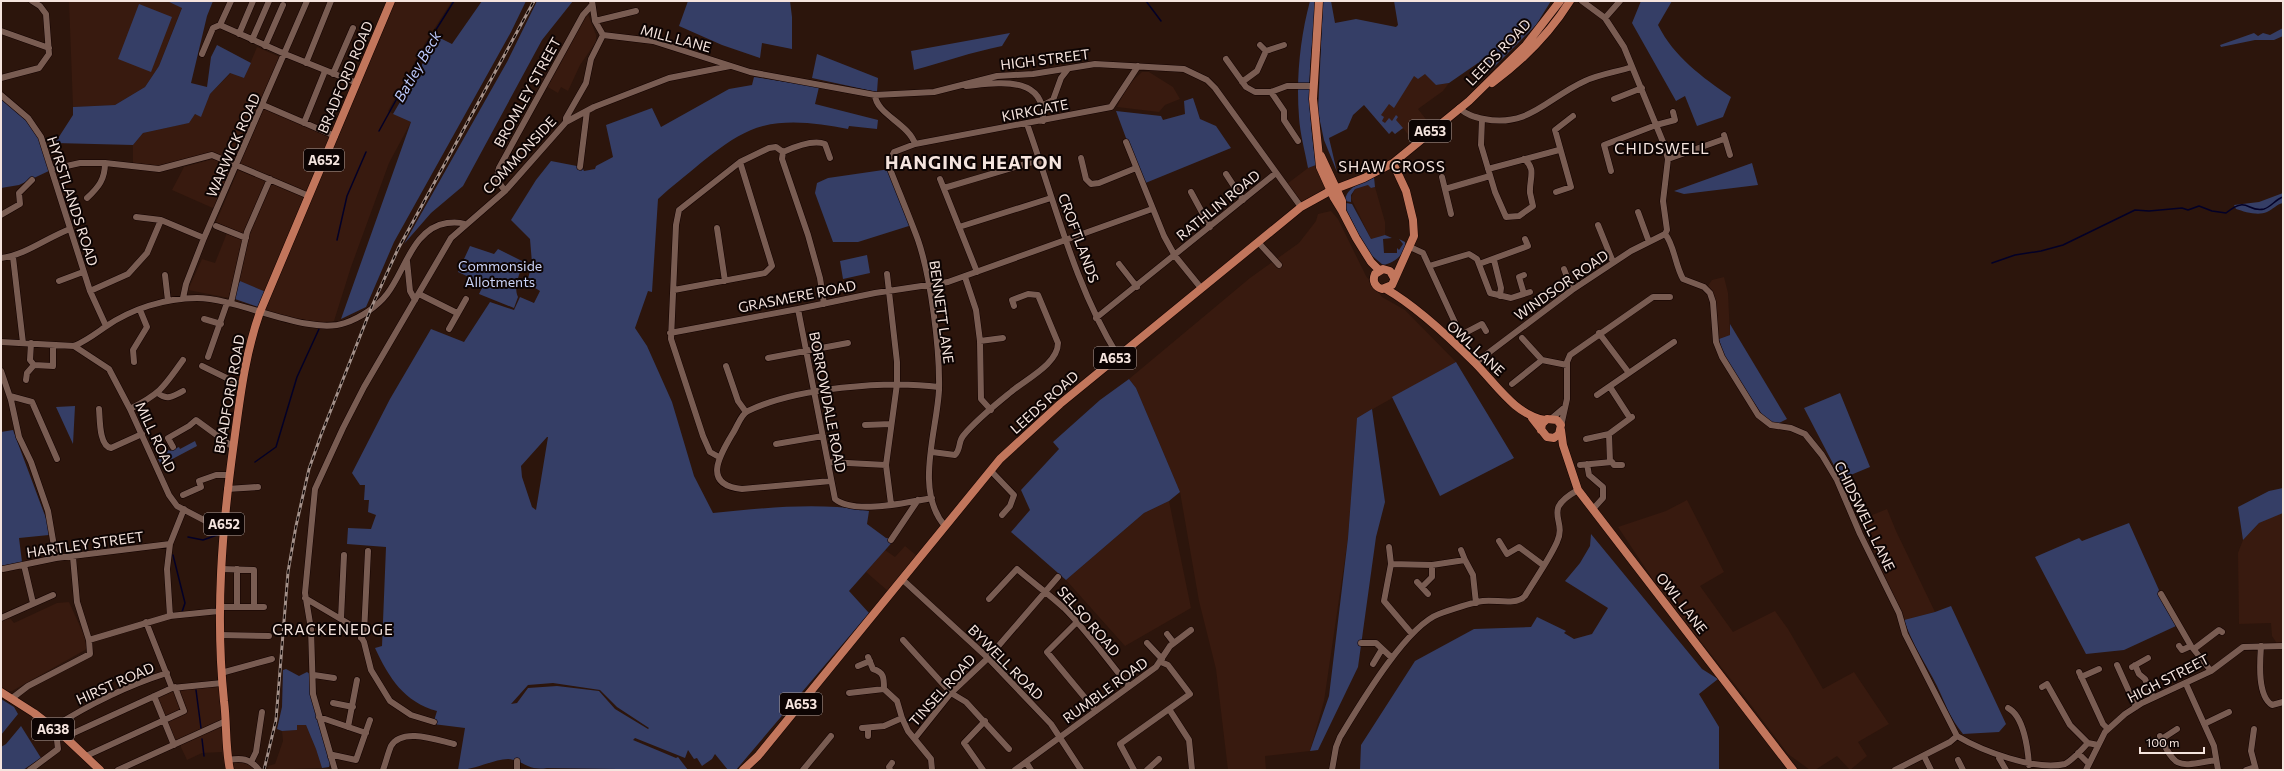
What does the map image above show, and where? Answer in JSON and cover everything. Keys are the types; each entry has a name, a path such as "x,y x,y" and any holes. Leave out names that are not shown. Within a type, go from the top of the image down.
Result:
{"main road":[{"name":"BRADFORD ROAD","path":"230,770 221,673 219,609 223,530 227,489 241,385 253,332 260,312 391,1"},
{"path":"1319,1 1314,86 1317,144 1342,211 1356,238 1372,262 1390,284"},
{"name":"LEEDS ROAD","path":"1469,101 1526,45 1560,1"},
{"name":"LEEDS ROAD","path":"743,770 758,756 903,580 1000,459 1060,404 1301,207 1333,189 1355,181 1393,162 1459,108 1506,73 1526,55 1560,17 1570,1"},
{"path":"1398,173 1398,163 1402,155"},
{"path":"1390,284 1410,247 1414,236 1413,220 1406,191 1393,162"},
{"path":"1342,211 1342,201 1355,181"},
{"path":"1333,189 1342,201"},
{"path":"1390,284 1376,286 1374,282 1380,271 1400,265"},
{"name":"OWL LANE","path":"1390,284 1401,298 1475,363 1518,407 1532,418 1547,437 1555,437 1563,445"},
{"path":"1532,418 1557,420 1561,428 1555,437"},
{"path":"1541,430 1542,424 1549,419"},
{"name":"OWL LANE","path":"1561,428 1563,445 1578,490 1793,770"},
{"name":"A638","path":"1,692 34,713 65,737 100,770"}],"street":[{"path":"1,78 39,68 49,54 46,14 40,6 32,1"},
{"path":"202,54 230,1"},
{"path":"238,34 253,1"},
{"path":"252,40 269,1"},
{"name":"WARWICK ROAD","path":"183,298 186,284 204,238 237,166 307,1"},
{"path":"306,63 331,1"},
{"name":"CHIDSWELL LANE","path":"1582,1 1605,18 1624,47 1656,125 1668,159 1664,194 1668,230 1665,234 1668,237 1675,262 1683,279 1704,287 1710,293 1718,347 1736,381 1758,415 1771,425 1791,428 1805,434 1822,455 1837,480 1860,534 1899,613 1905,634 1957,736"},
{"path":"1605,18 1620,1"},
{"path":"566,122 566,118 586,83 595,47 603,35 595,21 592,3"},
{"name":"BROMLEY STREET","path":"505,191 498,183 496,176 499,168 583,15 592,3"},
{"path":"265,46 283,5"},
{"path":"595,21 636,11"},
{"path":"218,25 265,46 357,83"},
{"path":"333,74 353,28"},
{"path":"1,31 49,48"},
{"name":"MILL LANE","path":"603,35 653,41 730,66"},
{"path":"1260,45 1266,51"},
{"path":"1242,82 1257,71 1266,51 1284,45"},
{"path":"1226,59 1248,89 1255,92 1271,92 1287,86 1314,86"},
{"name":"HIGH STREET","path":"730,66 750,72 875,95 917,94 951,88 997,76 1095,64 1184,69 1207,80 1228,105 1301,207"},
{"name":"COMMONSIDE","path":"335,770 330,757 314,694 311,629 305,598 315,489 342,428 364,387 449,242 465,224 505,191 566,122 587,111 669,78 730,66"},
{"name":"KIRKGATE","path":"894,152 915,144 1111,107 1138,66"},
{"path":"1459,108 1466,114 1482,119 1498,122 1517,120 1587,80 1632,67"},
{"path":"1042,106 1053,100 1061,78 1068,68"},
{"path":"304,123 326,71"},
{"path":"951,88 1018,84 1033,90 1042,106 1043,121"},
{"path":"1614,99 1642,88"},
{"path":"1271,92 1284,111 1284,120 1298,141"},
{"name":"HYRSTLANDS ROAD","path":"1,95 20,110 35,126 42,138 53,169 83,272 106,326"},
{"path":"875,95 875,101 907,130 913,137 915,144"},
{"path":"263,105 335,136"},
{"path":"580,168 587,111"},
{"path":"1611,171 1604,145 1656,125 1677,121 1673,112"},
{"path":"1556,192 1571,186 1559,150 1555,130 1572,116"},
{"path":"1482,119 1481,145 1490,176 1506,217 1519,216 1533,206 1530,192 1533,174 1529,163 1524,159"},
{"name":"CROFTLANDS","path":"1027,124 1064,239 1096,318 1118,356"},
{"path":"1668,159 1724,137 1730,155"},
{"path":"783,152 800,145 820,142 825,144 830,158"},
{"path":"1126,142 1152,209 1175,256 1201,288"},
{"path":"719,457 710,452 703,436 670,333 674,290 676,225 680,210 740,162 769,148 776,147 783,152"},
{"path":"1488,169 1559,150"},
{"path":"783,152 782,159 820,278 824,304"},
{"name":"BENNETT LANE","path":"894,152 890,160 890,169 918,241 928,286 938,345 939,387 929,479 932,498 939,519 946,526"},
{"path":"53,169 80,163 105,163 159,170 212,155 309,196"},
{"path":"1081,158 1086,179 1091,184 1099,183 1136,168"},
{"path":"944,188 1039,160"},
{"path":"674,290 765,273 772,266 740,162"},
{"path":"87,198 97,189 103,180 105,163"},
{"name":"RATHLIN ROAD","path":"1096,318 1138,287 1276,173"},
{"path":"1226,174 1243,200"},
{"path":"1445,189 1490,176"},
{"path":"1442,177 1451,214"},
{"path":"208,357 229,303 246,238 270,179"},
{"path":"940,179 977,272"},
{"path":"1,215 20,204 19,193 32,180"},
{"path":"1191,192 1210,227"},
{"path":"960,227 1051,198"},
{"name":"GRASMERE ROAD","path":"670,333 889,291 928,286 966,277 1064,239 1152,209"},
{"path":"1638,212 1649,242"},
{"path":"136,217 161,220 204,238"},
{"path":"90,291 128,274 147,253 161,220"},
{"path":"1,342 74,346 85,341 106,326 140,310 183,298 202,298 229,303 260,312 325,326 343,324 358,318 387,294 419,240 436,225 459,222 465,224"},
{"path":"1598,225 1613,262"},
{"path":"216,226 246,238"},
{"path":"717,228 725,281"},
{"path":"1,258 13,257 52,236 70,229"},
{"name":"WINDSOR ROAD","path":"1475,363 1572,290 1613,262 1665,234"},
{"path":"1479,264 1494,260 1528,246 1525,239"},
{"path":"1258,242 1279,265"},
{"name":"OWL LANE","path":"1410,247 1423,253 1462,338 1482,324 1486,331"},
{"path":"1429,266 1467,254 1474,256 1479,264 1488,290 1500,296 1511,298 1527,293 1519,277 1524,275"},
{"path":"13,257 23,343"},
{"path":"1494,260 1501,288 1500,296"},
{"path":"407,261 410,291 415,300"},
{"path":"1119,264 1138,287"},
{"path":"1564,269 1572,290"},
{"path":"59,281 83,272"},
{"path":"165,274 168,301"},
{"path":"887,274 897,362 897,384 886,465 891,504 932,498"},
{"path":"966,277 976,310 980,341 981,398 991,410"},
{"path":"419,294 457,313"},
{"path":"932,452 955,454 959,451 963,436 991,410 1049,362 1058,350 1058,343 1038,295 1028,294 1012,300 1014,306"},
{"path":"1561,428 1568,380 1567,365 1570,355 1653,297 1670,297"},
{"path":"449,329 466,299"},
{"name":"BORROWDALE ROAD","path":"798,309 835,500 841,504 870,506 891,504"},
{"path":"134,362 133,350 147,327 140,310"},
{"path":"204,318 221,324"},
{"path":"1599,334 1629,373"},
{"path":"980,341 1003,338"},
{"path":"1522,338 1542,360 1567,365"},
{"path":"1597,395 1605,388 1610,387 1674,342"},
{"path":"31,343 30,360 34,365 53,366 53,345"},
{"path":"768,358 848,343"},
{"name":"MILL ROAD","path":"74,346 109,369 142,434 169,495 177,506 223,530"},
{"path":"130,410 164,388 183,360"},
{"path":"1512,384 1542,360"},
{"path":"26,380 27,373 34,365"},
{"path":"202,366 241,385"},
{"path":"726,366 738,401 746,412"},
{"path":"1,371 10,396 19,437 31,462 48,511 56,558"},
{"path":"831,481 742,489 731,488 722,483 718,476 716,466 719,457 746,412 784,398 815,392 879,384 939,387"},
{"path":"1586,439 1609,434 1631,418 1610,387"},
{"path":"158,393 162,397 172,397 183,391"},
{"path":"10,396 32,402 57,459"},
{"path":"1549,419 1565,407"},
{"path":"99,410 105,445 111,448 142,434"},
{"path":"173,447 168,438 189,426 196,420 233,448"},
{"path":"865,425 891,424"},
{"path":"1609,434 1610,462"},
{"path":"776,444 823,436"},
{"path":"828,462 886,465"},
{"path":"1593,509 1603,498 1603,487 1589,475 1583,465 1610,462 1614,465 1622,466"},
{"path":"991,471 1014,495 1010,506 1002,515"},
{"path":"183,495 201,486 199,480 216,475 229,475"},
{"path":"227,489 258,487"},
{"path":"1332,770 1336,747 1340,737 1392,658 1412,634 1438,615 1476,603 1521,600 1559,538 1557,518 1559,506 1566,497 1578,490"},
{"path":"891,540 918,500"},
{"path":"170,616 167,569 170,544 184,509"},
{"path":"1499,541 1507,554 1519,547 1543,565"},
{"name":"HARTLEY STREET","path":"3,569 56,558 170,544"},
{"path":"1389,547 1392,564 1384,601 1412,634"},
{"path":"361,638 364,633 368,550"},
{"path":"1461,550 1473,575 1476,603"},
{"path":"341,618 344,556"},
{"path":"11,699 28,686 90,654 89,640 77,602 73,557"},
{"path":"1392,564 1432,565 1465,560"},
{"path":"24,565 33,603"},
{"path":"1428,594 1420,584 1432,577 1432,565"},
{"path":"221,569 254,570 254,607"},
{"name":"SELSO ROAD","path":"989,599 1017,569 1040,589 1046,590 1076,622 1129,686"},
{"path":"237,570 237,607"},
{"name":"TINSEL ROAD","path":"914,738 951,693 988,658 1058,577"},
{"name":"BYWELL ROAD","path":"903,580 988,658 1050,724 1081,770"},
{"path":"2161,594 2192,647 2211,671"},
{"path":"1,618 53,595"},
{"path":"305,598 356,628 361,638 371,670 390,701 411,715 434,722"},
{"path":"89,640 170,616 237,607 264,607"},
{"path":"86,756 184,711 146,622"},
{"path":"1076,622 1047,652 1096,711"},
{"path":"2179,646 2182,650 2192,647 2220,629"},
{"name":"RUMBLE ROAD","path":"1015,770 1096,711 1162,660 1163,654 1191,630"},
{"path":"1167,634 1174,643"},
{"path":"220,635 269,636"},
{"path":"903,640 951,693 966,702 1009,749"},
{"name":"RUMBLE ROAD","path":"1147,643 1162,660"},
{"path":"1361,643 1376,643 1392,658"},
{"path":"2261,646 2260,676 2265,697 2272,705 2283,702"},
{"name":"HIGH STREET","path":"2088,768 2098,745 2108,729 2136,707 2153,697 2186,684 2211,671 2243,647 2283,646"},
{"path":"1373,664 1382,649"},
{"path":"2148,658 2134,666 2139,674 2145,679 2153,697"},
{"path":"221,673 272,659"},
{"path":"858,666 869,659 873,669 880,671 884,678 884,689 897,701 908,731 931,759 932,770"},
{"path":"1134,770 1120,744 1190,694 1162,660"},
{"path":"2117,665 2136,707"},
{"path":"2099,669 2080,675 2103,724 2108,729"},
{"name":"HIRST ROAD","path":"54,730 84,708 142,681 167,673"},
{"path":"314,675 330,675"},
{"path":"348,727 357,680"},
{"path":"65,737 174,688 222,683"},
{"path":"2042,687 2047,684 2070,725 2088,743 2098,745"},
{"path":"2186,684 2214,746 2218,770"},
{"path":"849,693 884,689"},
{"path":"154,696 174,745"},
{"path":"333,703 353,707"},
{"path":"1169,708 1189,740 1192,770"},
{"path":"2008,708 2014,712 2026,738 2029,765"},
{"path":"251,762 256,752 262,712"},
{"path":"2204,724 2229,712"},
{"path":"319,717 366,733"},
{"path":"868,736 865,728 884,726 902,718"},
{"path":"330,757 334,755 356,760 370,720"},
{"path":"118,770 226,721"},
{"path":"983,770 964,742 985,721"},
{"path":"2177,728 2160,739 2170,757 2176,763 2187,765 2216,760"},
{"path":"30,770 58,749 54,730"},
{"path":"2246,770 2255,768 2251,751 2255,733"},
{"path":"383,770 392,746 396,740 406,736 454,744"},
{"path":"803,770 831,736"},
{"path":"1895,770 1924,756 1957,736 2000,758 2029,765 2059,766 2066,763 2088,743"},
{"path":"2078,753 2088,768"},
{"path":"1924,756 1931,770"},
{"path":"228,760 241,758 251,762 259,770"},
{"path":"2000,758 2006,770"},
{"path":"1147,770 1159,759"},
{"path":"1958,760 1963,770"},
{"path":"517,761 517,770"},
{"path":"1026,762 1031,770"}],"shaded area":[{"path":"69,1 167,1 182,7 159,66 145,87 115,105 73,107"},
{"path":"391,1 452,1 425,43 388,111 411,122 389,163 351,267 334,321 308,323 260,312"},
{"path":"588,14 596,35 596,42 580,65 568,91 561,87 558,93 546,86 585,16"},
{"path":"257,47 280,57 235,162 213,153 159,166 133,165 133,145 143,133 188,123 195,114 201,116 210,94 231,73 244,78"},
{"path":"1404,51 1436,85 1449,83 1443,91 1418,109 1431,126 1413,141 1403,128 1395,134 1392,131 1389,134 1364,105"},
{"path":"1142,72 1149,72 1173,87 1180,99 1165,105 1159,112 1117,107 1128,85"},
{"path":"264,108 331,138 266,292 233,279 229,298 188,290 202,259 215,263 229,228 216,222 239,168 290,192 292,185 240,163"},
{"path":"213,159 233,167 215,209 172,190 184,167"},
{"path":"1316,165 1327,188 1300,203 1287,184 1308,168"},
{"path":"1368,185 1371,188 1375,187 1385,222 1385,235 1371,239 1351,198 1355,189"},
{"path":"1331,211 1338,219 1366,276 1382,297 1405,310 1456,362 1357,418 1348,538 1324,701 1310,751 1265,756 1266,770 1228,770 1216,669 1199,601 1180,492 1136,388 1129,379 1250,278 1299,243 1316,221 1318,214"},
{"path":"1724,277 1728,293 1730,335 1719,339 1712,293 1708,286 1712,280"},
{"path":"1687,500 1724,572 1700,586 1733,632 1775,611 1788,629 1823,689 1854,672 1889,724 1858,742 1867,756 1850,770 1837,756 1815,770 1810,770 1788,754 1660,590 1618,527 1666,511"},
{"path":"1169,501 1191,608 1125,646 1066,580 1144,513"},
{"path":"1887,509 1935,612 1904,620 1860,520"},
{"path":"2283,513 2283,646 2276,646 2276,642 2272,636 2271,623 2239,624 2238,553 2243,540 2259,523"},
{"path":"905,546 917,556 888,591 866,572 885,550 895,557"},
{"path":"69,602 84,635 87,647 85,650 12,691 8,691 1,687 1,622 9,617 14,623 57,603"},
{"path":"222,683 228,760 241,758 259,770 225,770 222,752 202,753 187,760 180,745 174,745 154,696 172,688"},
{"path":"297,725 306,725 322,768 267,770 268,766 275,764 283,741 282,731 297,730"}],"green space":[{"path":"167,1 213,1 207,16 191,83 207,87 211,57 217,45 251,63 244,78 230,73 210,94 201,117 195,114 189,123 143,133 133,145 55,143 73,115 73,107 115,105 145,87 159,66 182,8"},
{"path":"482,1 526,1 511,32 394,242 366,307 341,319 411,122 393,114 438,37 452,44"},
{"path":"537,1 573,1 542,40 463,186 431,213 404,244 507,62"},
{"path":"688,1 790,1 792,17 792,49 762,43 760,58 722,45 679,26"},
{"path":"1310,1 1315,1 1309,93 1311,129 1316,165 1308,168 1301,136 1298,88 1301,44"},
{"path":"1323,1 1331,1 1335,23 1356,19 1396,27 1398,25 1394,1 1551,1 1536,25 1487,74 1478,63 1449,83 1436,85 1425,74 1418,79 1414,76 1394,108 1389,104 1381,115 1384,117 1382,121 1385,123 1389,118 1392,121 1396,115 1398,117 1396,120 1403,128 1395,134 1392,131 1389,134 1364,105 1353,115 1347,129 1329,138 1337,172 1324,140 1318,112"},
{"path":"1641,1 1672,1 1658,25 1680,57 1699,74 1731,97 1723,117 1697,126 1685,96 1676,101 1632,23"},
{"path":"139,4 172,17 151,72 118,59"},
{"path":"2283,28 2283,36 2274,40 2255,40 2221,47 2220,45 2254,33 2258,36 2263,33 2270,35"},
{"path":"1010,33 1002,46 914,70 911,51"},
{"path":"817,54 878,78 877,92 812,78"},
{"path":"754,77 819,87 815,104 878,120 877,129 849,126 848,129 817,124 795,123 763,126 751,130 725,144 668,190 658,199 652,292 648,291 635,328 647,346 672,402 694,476 713,513 811,506 850,508 869,511 867,524 886,538 895,539 849,591 869,613 736,770 728,770 715,754 712,759 702,766 697,758 694,759 688,750 685,758 635,738 633,740 676,758 678,757 688,770 540,769 530,767 518,761 503,759 464,770 458,770 465,728 433,724 437,711 415,702 399,687 392,679 375,648 382,646 386,547 347,544 348,528 371,529 376,515 368,512 369,500 364,500 365,485 360,485 352,473 390,399 431,329 464,342 490,302 514,310 520,297 534,303 540,291 527,283 532,263 530,239 511,220 536,180 551,161 582,167 584,171 595,169 596,166 613,157 606,125 652,108 661,127 729,89 752,85","holes":["548,437 536,510 532,507 522,477 521,466","553,683 600,690 617,707 649,728 648,729 615,709 599,691 557,686 528,688 517,703 511,704 528,685"]},
{"path":"1,95 35,126 53,169 19,185 1,188"},
{"path":"1193,98 1200,119 1216,126 1231,148 1143,184 1116,111 1161,116 1163,120 1185,114 1184,101"},
{"path":"1752,163 1758,185 1684,194 1674,191"},
{"path":"890,169 912,225 858,242 833,242 815,193 817,183 828,178"},
{"path":"1374,177 1375,187 1371,188 1368,185 1355,189 1351,195 1351,202 1345,201 1348,192 1360,183"},
{"path":"2283,193 2283,203 2263,213 2256,214 2243,211 2236,209 2234,205 2259,202"},
{"path":"1346,203 1352,204 1371,239 1385,235 1392,238 1383,239 1384,253 1397,253 1397,248 1399,250 1403,244 1399,239 1405,242 1402,254 1391,263 1383,265 1370,254 1346,209"},
{"name":"Commonside Allotments","path":"470,246 494,254 498,249 524,262 516,289 518,297 514,308 479,294 484,284 458,272"},
{"path":"867,255 870,273 843,279 840,261"},
{"path":"240,281 266,292 258,307 232,298"},
{"path":"1730,324 1787,419 1777,424 1765,419 1724,357 1719,339 1730,335"},
{"path":"1456,362 1514,458 1440,496 1392,397"},
{"path":"1129,379 1136,388 1180,492 1169,501 1144,513 1066,580 1011,532 1030,510 1021,490 1059,449 1053,442 1100,400"},
{"path":"1840,393 1870,467 1841,479 1804,408"},
{"path":"75,406 73,444 56,407"},
{"path":"1372,409 1385,502 1376,537 1358,667 1318,750 1310,751 1329,696 1348,538 1357,418"},
{"path":"13,430 47,521 49,535 19,538 22,562 1,566 1,432"},
{"path":"195,441 197,446 161,465 158,459 160,458 159,455 179,447 180,449"},
{"path":"2283,488 2283,513 2259,523 2243,540 2238,507 2269,491"},
{"path":"2129,523 2159,590 2158,592 2176,626 2124,650 2086,654 2035,557 2079,538 2082,541"},
{"path":"1591,534 1702,669 1718,679 1699,694 1719,727 1719,770 1360,770 1361,745 1415,661 1474,629 1531,627 1537,617 1566,631 1564,633 1574,639 1592,634 1608,608 1565,581 1580,563 1590,546"},
{"path":"1951,606 2006,724 1999,732 1963,734 1948,711 1937,686 1919,654 1904,620"},
{"path":"286,669 299,676 307,672 310,674 330,763 329,767 322,768 306,725 297,725 297,730 282,731 277,729 282,707 283,670"},
{"path":"1,699 14,707 18,714 1,735"},
{"path":"21,726 41,758 23,770 1,770 1,747 6,744"}],"waterway":[{"name":"Batley Beck","path":"379,131 427,44 454,1"},
{"path":"1146,1 1161,21"},
{"name":"Batley Beck","path":"337,240 347,196 366,152"},
{"path":"1992,263 2015,255 2041,251 2063,245 2135,210 2149,211 2182,208 2188,210 2199,206 2212,211 2226,213 2239,205 2258,210 2264,209 2283,197"},
{"path":"255,462 276,447 297,377 319,329"},
{"path":"188,537 203,540 217,535"},
{"path":"173,555 185,603 182,612"},
{"path":"196,690 201,728"},
{"path":"202,739 204,756"}],"railway":[{"path":"264,770 276,720 288,572 296,526 309,469 372,306 398,249 534,1"}],"district":[{"name":"CHIDSWELL","path":"1662,148"},
{"name":"HANGING HEATON","path":"974,162"},
{"name":"SHAW CROSS","path":"1392,166"},
{"name":"CRACKENEDGE","path":"333,629"}]}
